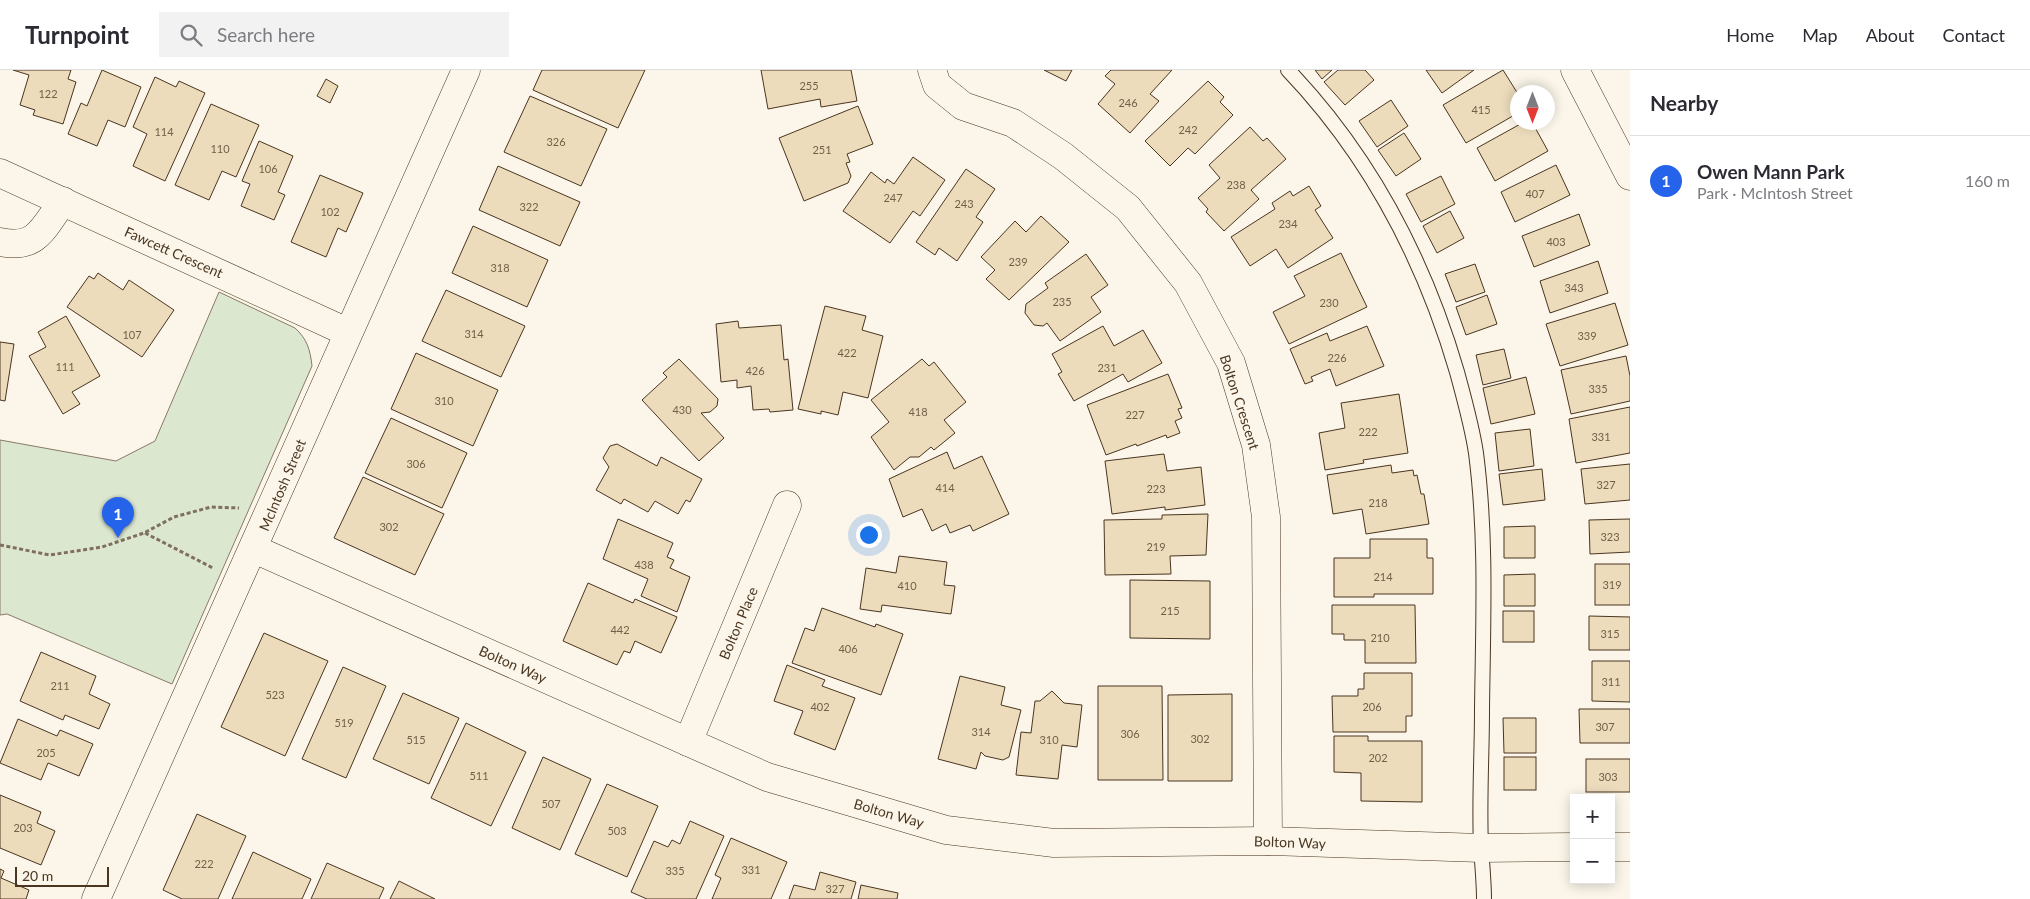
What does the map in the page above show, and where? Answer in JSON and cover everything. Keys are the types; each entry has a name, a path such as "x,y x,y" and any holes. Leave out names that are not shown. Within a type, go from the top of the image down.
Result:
{"street":[{"name":"McIntosh Street","path":"96,899 254,548 347,332 466,70"},
{"name":"Bolton Crescent","path":"932,70 937,85 963,106 1012,123 1063,156 1128,208 1188,283 1230,363 1256,445 1266,517 1268,841"},
{"path":"1575,70 1630,176"},
{"name":"Fawcett Crescent","path":"0,173 347,332"},
{"path":"0,242 17,246 33,241 64,201"},
{"name":"Bolton Place","path":"688,742 787,505"},
{"name":"Bolton Way","path":"254,548 767,777 946,830 1054,844 1268,841 1481,848 1570,847"},
{"path":"1615,847 1630,847"}],"lane":[{"path":"1288,70 1337,126 1393,212 1416,258 1435,305 1466,403 1476,452 1482,520 1484,578 1481,848 1484,899"}],"path":[{"path":"0,545 50,555 102,548 144,533 174,517 211,507 244,508 267,518"},
{"path":"144,533 239,580"}],"green space":[{"path":"219,292 295,328 307,345 312,366 172,684 7,614 0,615 0,440 116,461 155,441"}],"building":[{"path":"13,70 71,70 68,79 76,82 63,124 33,115 35,110 20,105 29,75"},
{"path":"102,70 141,87 125,127 108,120 97,146 68,134 81,103 87,106"},
{"path":"542,70 645,70 618,128 533,90"},
{"path":"761,70 851,70 857,101 821,107 820,99 768,109"},
{"path":"1044,70 1072,70 1066,81"},
{"path":"1111,70 1172,70 1150,94 1159,101 1130,133 1098,104 1115,84 1105,76"},
{"path":"1315,70 1332,70 1322,79"},
{"path":"1338,70 1365,70 1374,80 1345,105 1324,82"},
{"path":"1426,70 1474,70 1442,93"},
{"path":"1503,70 1512,85 1510,85 1510,118 1466,143 1443,105"},
{"path":"155,77 176,87 179,81 205,93 165,181 133,166 147,134 133,127"},
{"path":"326,79 338,86 330,103 317,96"},
{"path":"1208,81 1224,97 1220,102 1233,115 1195,154 1188,148 1170,166 1145,141"},
{"path":"530,96 607,129 581,186 504,152"},
{"path":"1391,100 1408,126 1377,147 1359,121"},
{"path":"211,104 259,125 236,177 222,171 209,200 175,185"},
{"path":"858,106 873,144 847,154 850,162 846,163 851,176 848,183 804,201 779,138"},
{"path":"1250,127 1263,141 1267,138 1286,159 1251,190 1259,199 1224,231 1206,212 1208,209 1198,198 1220,178 1209,165"},
{"path":"1510,130 1536,130 1548,151 1495,181 1477,148"},
{"path":"1404,133 1421,159 1396,176 1378,150"},
{"path":"259,141 293,156 278,192 285,195 274,220 241,206 250,184 242,181"},
{"path":"913,157 945,180 920,216 913,211 890,243 843,211 871,172 885,183 887,179 894,184"},
{"path":"1556,165 1570,195 1515,222 1501,192"},
{"path":"498,166 580,202 560,246 479,210"},
{"path":"966,169 995,189 976,217 983,222 957,261 939,248 935,255 916,242"},
{"path":"320,175 363,193 346,232 338,228 326,257 291,242"},
{"path":"1441,176 1455,204 1421,222 1406,194"},
{"path":"1309,186 1321,206 1315,210 1333,238 1288,268 1276,249 1250,266 1231,237 1275,209 1272,203 1290,191 1293,196"},
{"path":"1450,211 1464,238 1437,253 1423,226"},
{"path":"1579,214 1590,245 1534,267 1522,236"},
{"path":"1041,216 1069,242 1009,300 986,279 995,270 981,257 1015,221 1026,232"},
{"path":"473,226 548,260 527,307 452,273"},
{"path":"1341,253 1367,307 1289,344 1273,312 1305,296 1294,276"},
{"path":"1086,254 1108,285 1091,297 1101,312 1060,341 1047,323 1043,326 1034,325 1025,313 1026,304 1048,288 1045,283"},
{"path":"1598,261 1608,293 1550,313 1540,281"},
{"path":"1475,264 1485,292 1456,302 1445,274"},
{"path":"98,273 123,290 129,280 174,310 142,357 67,307 89,276 94,279"},
{"path":"446,290 525,326 501,377 422,341"},
{"path":"1487,295 1497,324 1466,335 1456,307"},
{"path":"1615,303 1628,345 1560,366 1546,324"},
{"path":"825,306 866,316 862,330 883,336 868,398 843,392 838,415 821,411 821,414 798,409"},
{"path":"66,316 100,376 72,392 80,404 63,414 29,356 46,347 38,332"},
{"path":"738,321 739,328 781,325 784,360 788,359 793,410 770,412 769,409 753,410 751,386 737,388 737,380 721,382 716,324"},
{"path":"1103,326 1114,346 1143,330 1162,363 1128,382 1123,374 1074,401 1058,374 1062,372 1052,354"},
{"path":"1367,326 1384,366 1336,386 1330,369 1311,377 1313,381 1305,384 1290,349 1327,333 1330,341"},
{"path":"0,342 14,344 5,401 0,400"},
{"path":"1504,349 1511,378 1483,385 1476,355"},
{"path":"416,353 498,390 473,446 391,409"},
{"path":"1626,356 1630,376 1630,401 1571,414 1561,370"},
{"path":"679,359 718,399 717,406 710,412 701,413 724,438 699,461 642,400 667,377 663,373"},
{"path":"922,359 929,366 934,362 966,402 944,420 955,433 934,450 931,447 919,457 910,457 894,470 871,437 889,422 871,400"},
{"path":"1168,374 1182,408 1178,409 1182,418 1175,421 1180,433 1167,438 1166,435 1106,455 1087,405"},
{"path":"1526,377 1535,414 1491,424 1483,388"},
{"path":"1399,394 1408,453 1363,460 1364,463 1325,470 1319,433 1345,428 1341,403"},
{"path":"1630,407 1630,453 1576,463 1569,419"},
{"path":"391,418 467,453 442,508 365,473"},
{"path":"1530,429 1534,466 1499,471 1495,433"},
{"path":"617,444 657,466 661,457 702,479 690,502 686,500 678,514 655,501 648,512 624,499 621,504 596,490 609,467 603,458 610,446"},
{"path":"947,452 954,469 982,456 1009,514 973,531 970,525 950,533 946,524 932,531 922,509 903,517 889,479"},
{"path":"1164,454 1167,471 1201,467 1205,505 1165,510 1165,507 1112,514 1105,461"},
{"path":"1630,464 1630,500 1585,504 1581,469"},
{"path":"1391,465 1392,473 1413,470 1414,476 1417,475 1421,494 1424,494 1429,524 1366,534 1362,509 1333,514 1327,475"},
{"path":"1542,469 1545,500 1503,505 1499,474"},
{"path":"363,477 444,514 415,575 334,538"},
{"path":"1208,514 1206,555 1170,556 1171,574 1105,575 1104,520 1162,519 1162,515"},
{"path":"618,519 673,543 667,557 674,560 670,568 690,577 677,612 641,596 648,579 603,559"},
{"path":"1630,519 1630,552 1590,554 1589,520"},
{"path":"1535,526 1535,558 1504,558 1504,527"},
{"path":"1370,539 1427,539 1427,558 1433,558 1433,594 1374,594 1374,597 1334,597 1334,558 1370,558"},
{"path":"899,556 947,562 944,585 955,586 951,614 882,605 881,612 860,609 866,568 896,573"},
{"path":"1595,564 1630,564 1630,605 1595,605"},
{"path":"1535,574 1535,606 1504,606 1504,575"},
{"path":"1130,580 1210,581 1210,639 1130,638"},
{"path":"588,583 633,603 635,599 677,617 661,653 635,641 630,653 624,651 617,665 563,641"},
{"path":"1332,605 1415,605 1416,663 1365,663 1365,640 1344,640 1344,634 1332,634"},
{"path":"822,608 875,627 876,624 903,634 881,695 792,663 805,628 814,631"},
{"path":"1503,611 1534,611 1534,642 1503,642"},
{"path":"1589,616 1630,617 1630,650 1589,650"},
{"path":"264,633 328,661 285,756 221,727"},
{"path":"41,652 96,676 89,694 110,704 99,729 65,715 63,720 20,701"},
{"path":"1592,661 1630,661 1630,702 1592,701"},
{"path":"787,665 825,680 822,686 855,698 835,750 794,734 803,711 774,701"},
{"path":"343,667 386,686 346,778 302,759"},
{"path":"1364,673 1412,673 1412,716 1406,716 1406,732 1333,732 1332,696 1358,696 1358,689 1364,689"},
{"path":"960,676 1005,687 1001,705 1021,710 1009,757 1003,760 985,756 981,752 976,769 938,759"},
{"path":"1098,686 1162,686 1163,780 1098,780"},
{"path":"1052,691 1064,703 1082,705 1077,747 1062,745 1058,779 1016,775 1021,732 1031,733 1035,701 1040,701"},
{"path":"403,693 459,718 429,784 373,759"},
{"path":"1232,694 1232,781 1168,781 1168,695"},
{"path":"1579,709 1630,709 1630,743 1580,743"},
{"path":"1503,718 1536,718 1536,753 1504,753"},
{"path":"18,719 57,736 60,730 93,744 79,776 48,763 41,780 0,763"},
{"path":"466,723 526,752 491,826 431,798"},
{"path":"1334,736 1368,736 1368,741 1422,741 1422,802 1361,801 1361,773 1334,772"},
{"path":"543,757 591,779 560,850 512,828"},
{"path":"1504,757 1536,757 1536,790 1504,790"},
{"path":"1586,759 1630,759 1630,792 1586,792"},
{"path":"607,784 658,806 627,877 575,854"},
{"path":"0,795 41,812 37,823 55,831 41,865 0,848"},
{"path":"197,814 246,836 218,899 182,899 163,890"},
{"path":"690,821 724,836 696,899 647,899 631,892 654,841 668,847 672,840 680,844"},
{"path":"731,838 787,862 771,899 712,899 721,878 715,875"},
{"path":"253,852 311,879 302,899 232,899"},
{"path":"327,863 384,888 379,899 311,899"},
{"path":"0,869 4,871 1,878 29,890 26,899 0,899"},
{"path":"820,872 856,882 851,899 789,899 794,885 815,890"},
{"path":"399,881 435,899 390,899"},
{"path":"861,885 898,893 897,899 858,899"}],"place":[{"name":"Owen Mann Park","path":"118,538"}]}
